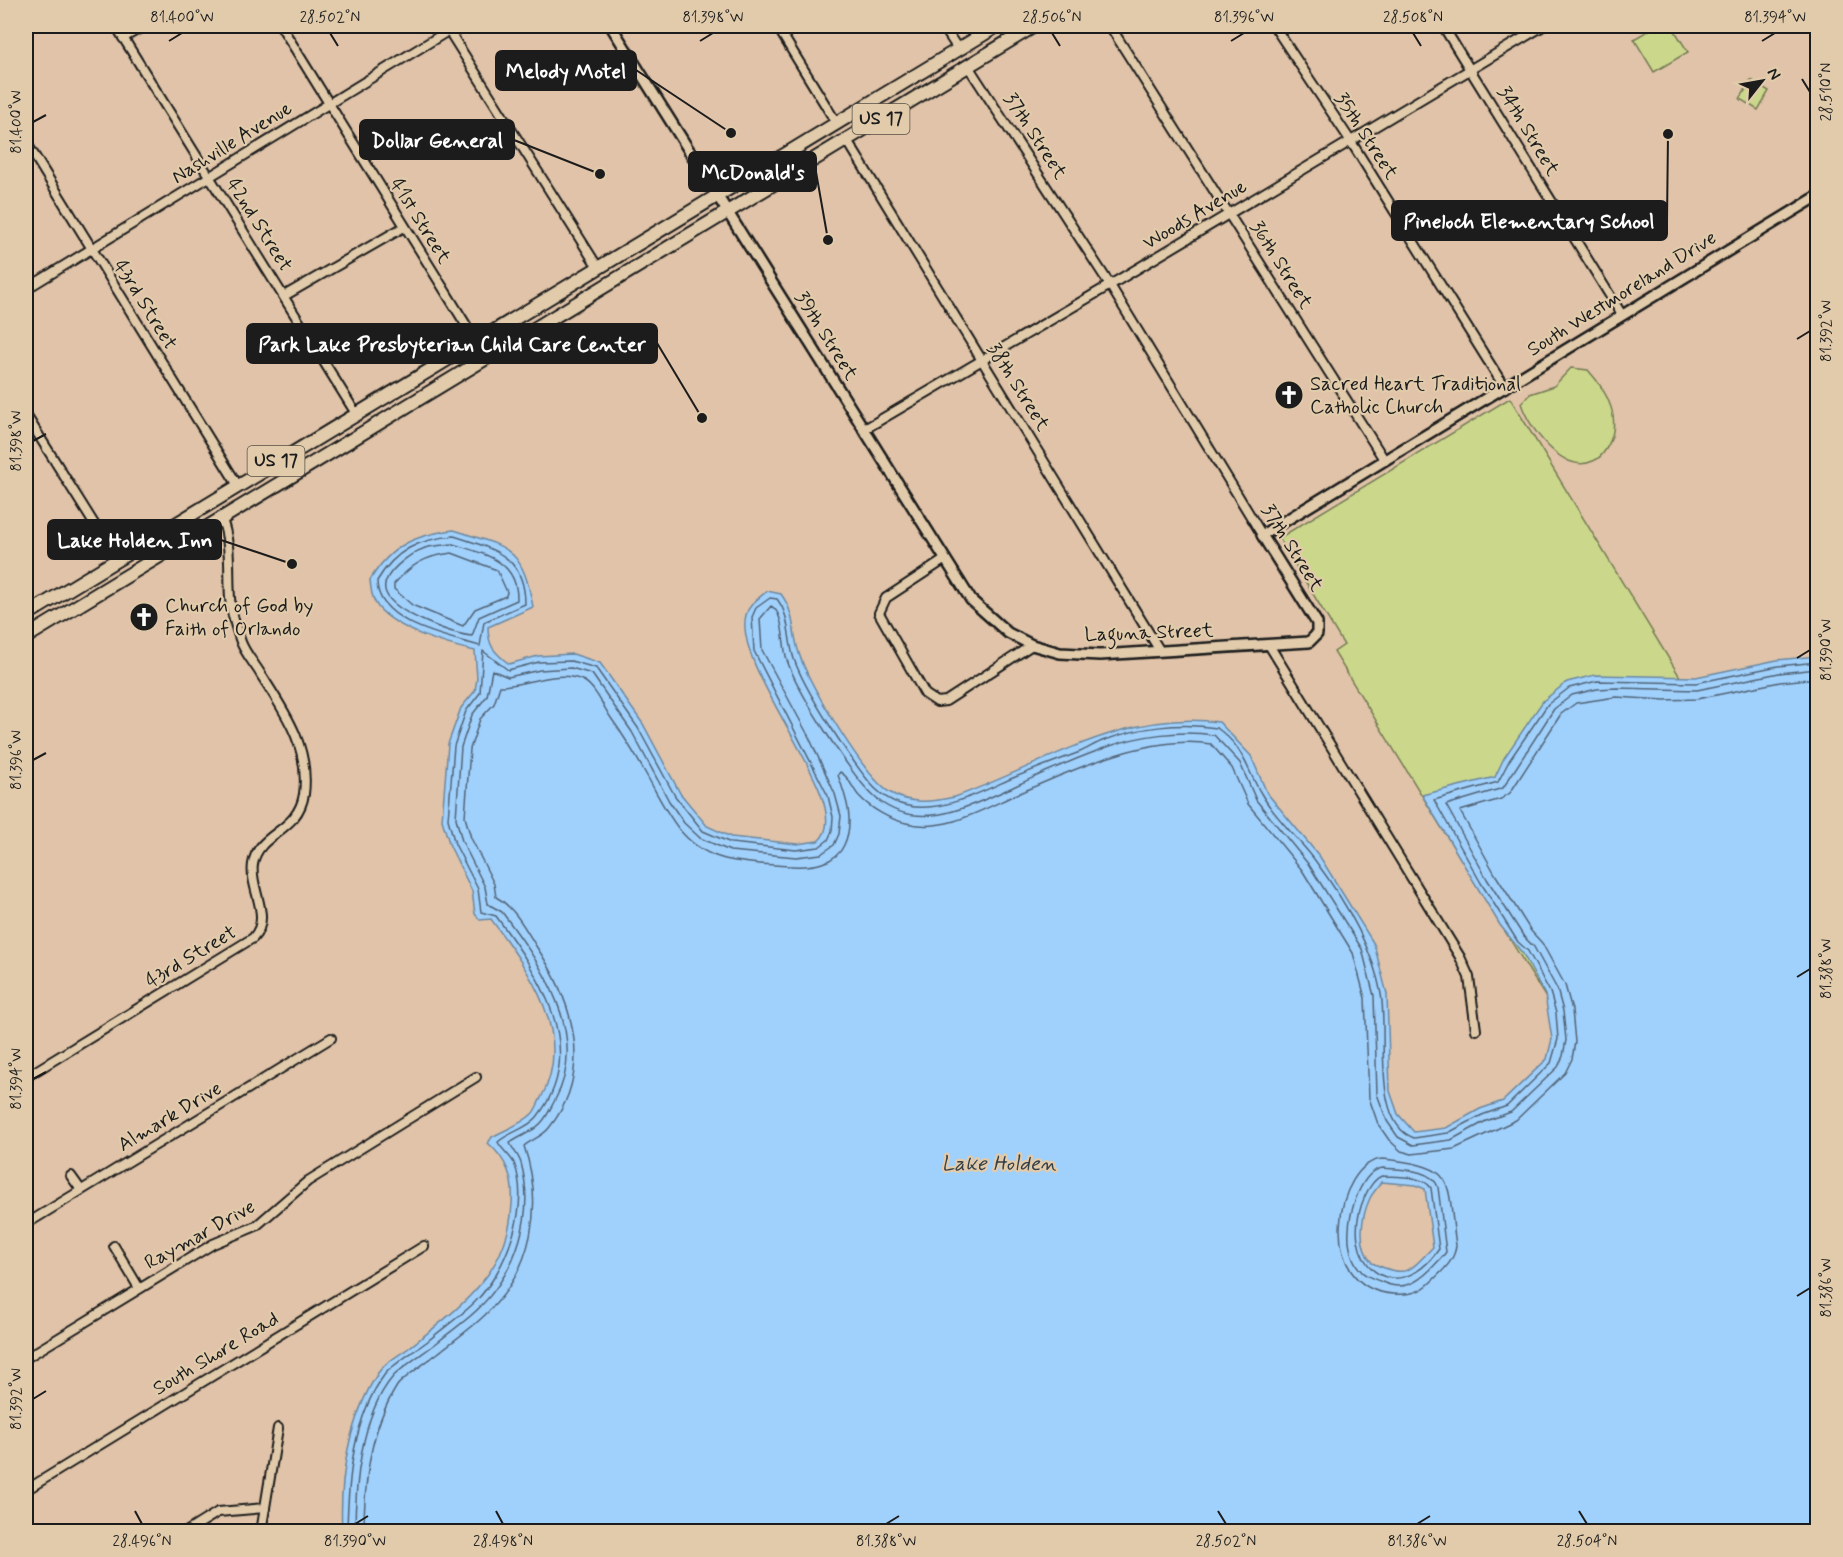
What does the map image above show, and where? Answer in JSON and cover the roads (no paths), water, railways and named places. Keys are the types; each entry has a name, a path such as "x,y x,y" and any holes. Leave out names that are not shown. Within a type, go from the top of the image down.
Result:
{"main road":[{"name":"US 17","path":"28,614 237,484 598,269 997,26"},
{"name":"US 17","path":"26,637 1034,26"},
{"path":"461,373 471,359 476,341"}],"street":[{"name":"42nd Street","path":"116,26 356,412"},
{"path":"123,38 144,26"},
{"name":"41st Street","path":"281,26 476,341"},
{"name":"39th Street","path":"611,26 971,600 1008,633 1032,645"},
{"path":"777,26 837,124"},
{"path":"943,26 958,50"},
{"name":"36th Street","path":"1110,26 1384,461"},
{"name":"35th Street","path":"1274,26 1350,140 1505,388"},
{"name":"34th Street","path":"1443,26 1622,315"},
{"name":"Woods Avenue","path":"863,430 1543,26"},
{"path":"450,27 598,269"},
{"name":"Nashville Avenue","path":"26,289 329,104 450,27"},
{"name":"37th Street","path":"968,66 1110,285 1313,615 1318,629 1317,634 1309,642 1269,645"},
{"name":"38th Street","path":"847,140 1161,651"},
{"name":"43rd Street","path":"26,142 237,484"},
{"name":"South Westmoreland Drive","path":"1262,535 1818,196"},
{"path":"285,296 404,226"},
{"path":"26,414 116,559"},
{"name":"43rd Street","path":"26,1077 253,938 260,931 262,923 252,866 256,852 267,840 287,827 301,809 305,771 300,742 290,721 242,645 234,621 230,600 229,544 221,518"},
{"path":"944,560 886,598 879,613 925,694 936,702 946,701 1032,645"},
{"name":"Laguna Street","path":"1032,645 1060,653 1100,655 1269,645"},
{"path":"1269,645 1460,957 1469,977 1476,1030"},
{"name":"Almark Drive","path":"26,1224 331,1038"},
{"name":"Raymar Drive","path":"26,1358 213,1244 256,1227 308,1181 476,1077"},
{"path":"71,1176 81,1191"},
{"path":"114,1246 139,1288"},
{"name":"South Shore Road","path":"26,1490 424,1246"},
{"path":"261,1532 278,1428"},
{"path":"186,1532 218,1512 265,1508"}],"water":[{"name":"Lake Holden","path":"454,530 500,546 510,552 524,572 533,607 488,627 489,639 496,652 509,664 538,656 573,654 600,663 643,724 680,793 707,826 731,837 797,844 818,841 827,824 823,800 810,770 757,669 747,639 747,611 767,591 781,594 786,602 801,659 827,710 853,751 878,783 889,792 905,799 930,801 955,797 1083,743 1115,732 1148,724 1183,720 1219,722 1251,756 1267,793 1320,857 1374,944 1387,994 1390,1091 1398,1114 1414,1132 1446,1128 1480,1109 1503,1101 1547,1059 1552,1039 1545,995 1523,954 1500,925 1422,795 1495,777 1504,758 1543,701 1567,682 1595,675 1696,677 1777,660 1817,656 1817,1531 342,1531 342,1490 348,1449 360,1409 378,1373 463,1302 492,1269 502,1250 509,1228 512,1186 508,1170 495,1149 488,1143 492,1137 528,1118 533,1112 550,1074 553,1050 550,1027 543,1004 532,981 491,919 480,920 475,914 472,891 450,846 442,820 448,744 461,708 475,691 477,678 475,651 437,641 397,623 378,607 372,594 370,580 386,558 405,544 440,532","holes":["1381,1182 1416,1185 1425,1189 1433,1247 1418,1263 1406,1270 1393,1270 1372,1263 1362,1240 1364,1214 1371,1196"]}],"place":[{"name":"Melody Motel","path":"731,133"},
{"name":"Pineloch Elementary School","path":"1668,134"},
{"name":"Dollar General","path":"600,174"},
{"name":"McDonald's","path":"828,240"},
{"name":"Sacred Heart Traditional Catholic Church","path":"1289,395"},
{"name":"Park Lake Presbyterian Child Care Center","path":"702,418"},
{"name":"Lake Holden Inn","path":"292,564"},
{"name":"Church of God by Faith of Orlando","path":"144,617"}]}
